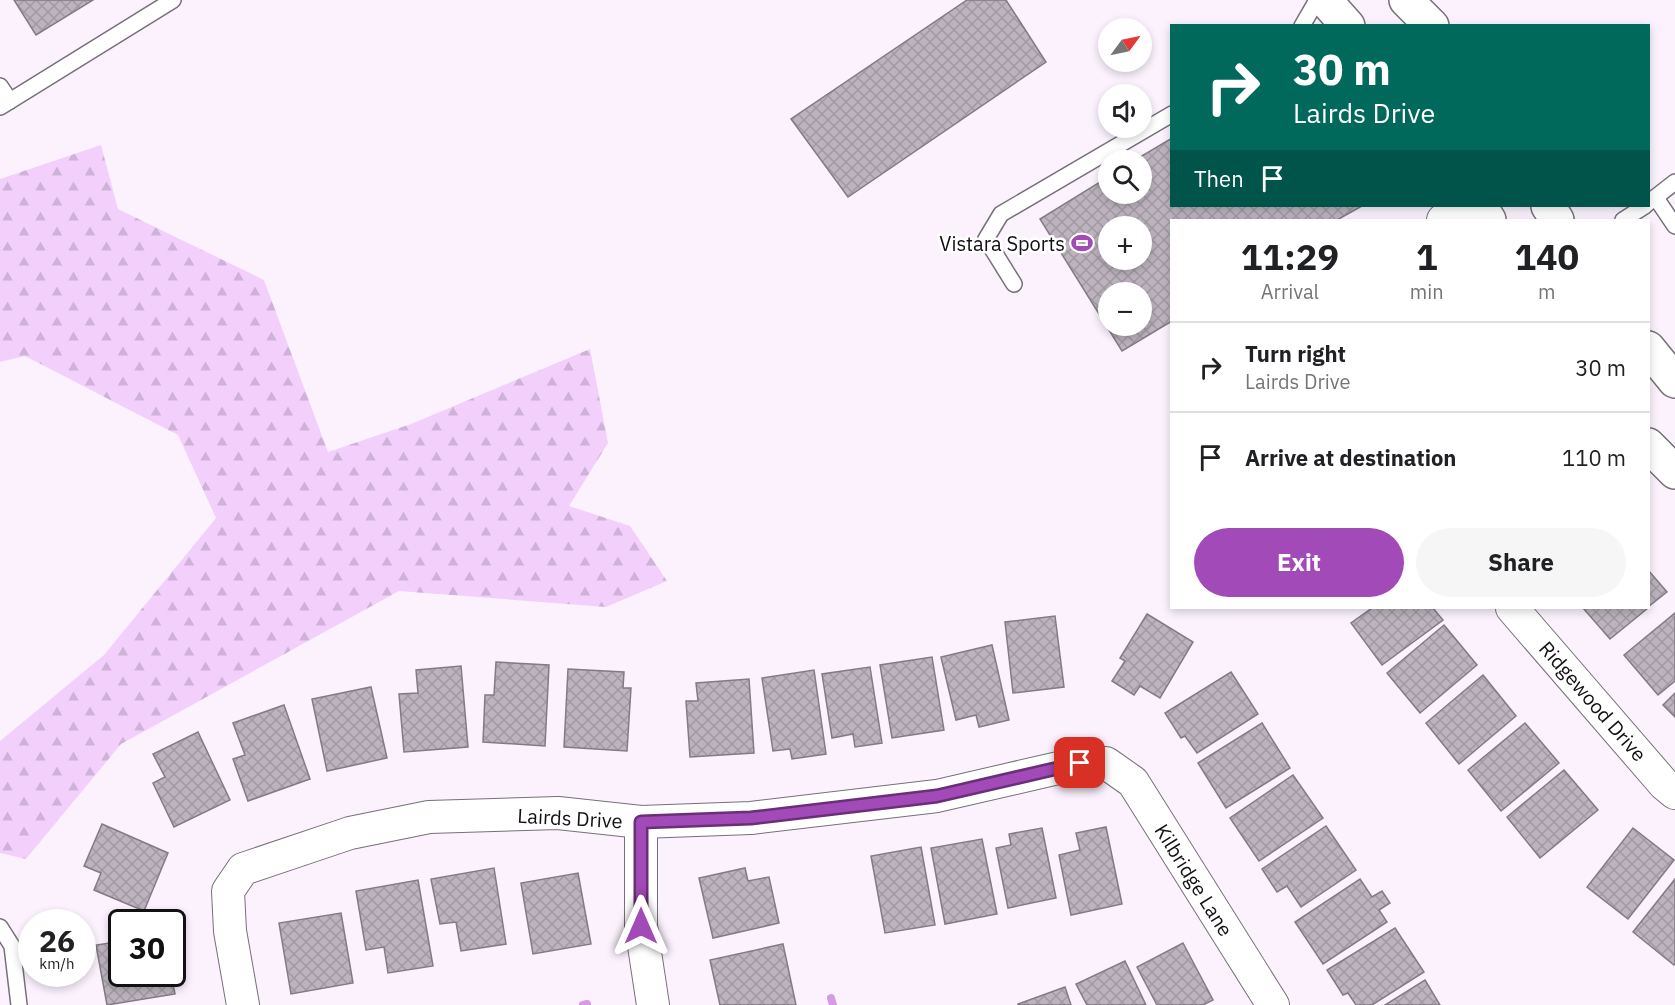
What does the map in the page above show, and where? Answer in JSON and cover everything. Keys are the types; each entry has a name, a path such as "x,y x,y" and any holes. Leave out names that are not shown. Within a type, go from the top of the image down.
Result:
{"main road":[{"path":"1325,0 1346,24"},
{"path":"1406,0 1430,24"},
{"path":"1650,350 1675,381"},
{"path":"1650,447 1675,472"}],"street":[{"path":"1445,219 1465,207"},
{"name":"Ridgewood Drive","path":"1513,609 1664,784 1675,793"},
{"name":"Lairds Drive","path":"243,1005 230,931 228,891 243,869 350,833 429,817 558,813 641,822 751,818 937,796 1080,763 1106,763"},
{"name":"Kilbridge Lane","path":"1106,763 1133,782 1273,1005"},
{"path":"641,822 641,926 652,1005"}],"lane":[{"path":"0,86 5,104 173,0"},
{"path":"1303,24 1317,0"},
{"path":"1014,284 986,239 1001,214 1170,115"},
{"path":"1675,182 1650,202 1675,226"},
{"path":"1624,219 1642,207"},
{"path":"0,927 12,946 19,1005"}],"green space":[{"path":"101,145 118,209 264,280 328,452 411,424 590,349 608,443 569,506 630,526 667,581 606,607 399,591 121,744 26,859 0,853 0,741 104,655 216,518 178,435 25,356 0,362 0,179"}],"building":[{"path":"14,0 93,0 36,35"},
{"path":"967,0 1006,0 1046,62 848,197 791,119"},
{"name":"Vistara Sports","path":"1170,139 1170,207 1360,207 1339,219 1170,219 1170,322 1152,333 1152,282 1098,282 1098,312 1040,219 1098,183 1098,204 1152,204 1152,150"},
{"name":"Vistara Sports","path":"1113,336 1147,336 1122,351"},
{"path":"1650,572 1667,592 1650,605"},
{"path":"1371,609 1434,609 1443,620 1382,665 1351,623"},
{"path":"1584,609 1647,609 1610,639"},
{"path":"1675,613 1675,681 1658,695 1624,655"},
{"path":"1147,614 1193,642 1160,698 1140,686 1134,695 1112,681 1125,661 1120,658"},
{"path":"1055,616 1064,687 1013,693 1005,622"},
{"path":"1444,625 1477,665 1420,713 1387,673"},
{"path":"992,645 1009,720 979,727 976,715 956,720 941,657"},
{"path":"932,657 944,730 892,738 880,665"},
{"path":"496,662 549,665 545,746 483,742 485,695 494,695"},
{"path":"461,666 468,747 404,752 399,694 418,693 416,670"},
{"path":"870,667 882,743 855,747 853,734 832,738 822,674"},
{"path":"568,669 624,672 623,688 631,688 627,751 564,747"},
{"path":"814,670 826,754 792,759 790,749 773,751 762,678"},
{"path":"1231,672 1258,714 1197,753 1185,736 1181,738 1165,713"},
{"path":"1483,675 1516,716 1459,764 1426,723"},
{"path":"749,679 754,753 690,757 686,701 698,701 696,683"},
{"path":"371,687 387,758 327,771 312,699"},
{"path":"1675,693 1675,717 1663,705"},
{"path":"284,705 310,779 248,801 233,759 245,755 233,723"},
{"path":"1262,723 1290,768 1226,808 1198,763"},
{"path":"1525,723 1559,763 1501,811 1468,770"},
{"path":"198,732 230,800 174,827 153,783 165,777 153,754"},
{"path":"1564,770 1598,810 1540,858 1507,817"},
{"path":"1293,775 1323,818 1259,861 1230,818"},
{"path":"102,824 168,853 145,909 139,909 94,890 101,873 84,866"},
{"path":"1326,826 1356,870 1301,907 1287,886 1277,892 1262,869"},
{"path":"1106,827 1122,904 1071,915 1059,855 1080,850 1076,833"},
{"path":"1042,828 1056,898 1008,908 996,848 1011,845 1009,834"},
{"path":"1633,828 1674,860 1628,919 1587,887"},
{"path":"982,839 997,914 945,924 931,848"},
{"path":"921,847 935,925 885,933 871,856"},
{"path":"494,868 506,944 461,951 456,922 440,924 431,879"},
{"path":"745,868 748,881 769,877 779,923 713,938 699,878"},
{"path":"578,873 591,944 533,954 521,883"},
{"path":"1360,879 1372,897 1382,891 1390,903 1379,910 1387,922 1323,964 1295,922"},
{"path":"1675,879 1675,964 1674,965 1633,932"},
{"path":"418,880 433,966 388,973 384,947 366,950 356,891"},
{"path":"341,913 353,983 291,994 279,923"},
{"path":"1395,928 1424,972 1372,1005 1356,1005 1348,993 1343,995 1327,970"},
{"path":"108,943 108,987 174,987 175,994 107,1005 96,945"},
{"path":"1183,943 1213,1000 1203,1005 1157,1005 1137,967"},
{"path":"783,944 796,1005 720,1005 710,960"},
{"path":"1125,961 1146,1005 1087,1005 1076,984"},
{"path":"1425,980 1440,1005 1385,1005"},
{"path":"1065,987 1071,1005 1018,1005 1018,1004"}],"waterway":[{"path":"831,998 833,1005"},
{"path":"583,1005 587,1004"}],"place":[{"name":"Vistara Sports","path":"1082,243"}],"route":[{"path":"641,926 641,822 751,818 937,796 1080,763"}]}
